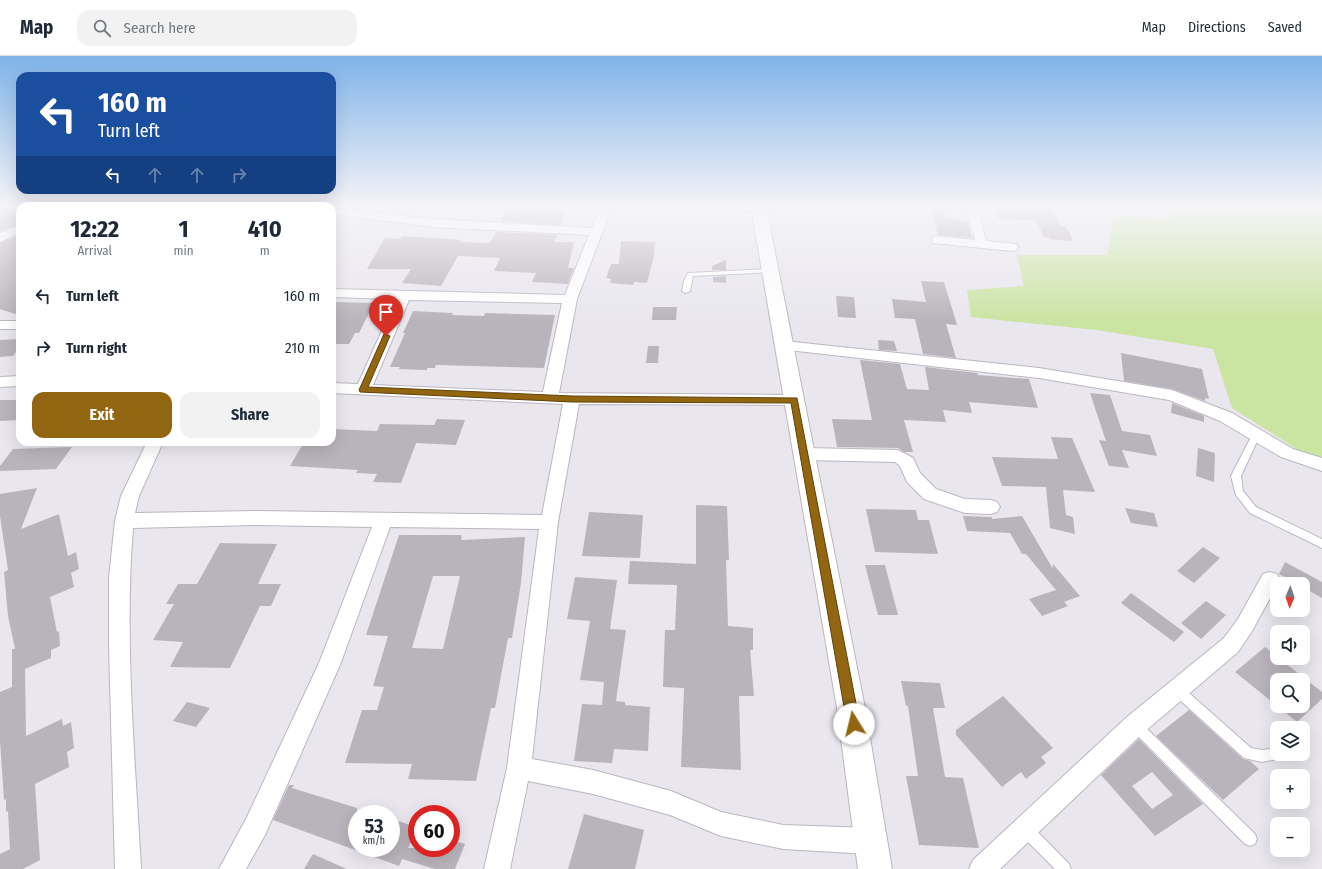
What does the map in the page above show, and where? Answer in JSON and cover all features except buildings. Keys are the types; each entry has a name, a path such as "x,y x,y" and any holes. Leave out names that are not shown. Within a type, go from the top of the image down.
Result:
{"main road":[{"path":"765,245 851,708 875,869"}],"street":[{"path":"550,398 570,299 592,245"},
{"path":"983,245 1012,248"},
{"path":"336,293 570,299"},
{"path":"363,390 404,296"},
{"path":"0,325 16,325"},
{"path":"784,346 1039,373 1172,395 1226,417 1287,453 1322,465"},
{"path":"0,382 16,381"},
{"path":"336,388 572,399 794,400"},
{"path":"496,869 519,768 549,522 560,476 572,399"},
{"path":"128,869 119,646 119,577 124,521 130,496 153,446"},
{"path":"805,454 898,456 906,462 913,477 930,494 965,506 991,507"},
{"path":"124,521 256,518 549,522"},
{"path":"232,869 256,826 329,665 384,520"},
{"path":"982,869 1135,725 1176,689 1231,645 1245,625 1270,580"},
{"path":"519,768 593,782 671,803 721,824 783,837 871,841"}],"lane":[{"path":"686,291 687,280 690,274 770,271"},
{"path":"1256,435 1236,476 1239,492 1252,510 1322,544"},
{"path":"1176,689 1248,754 1262,756 1270,755"},
{"path":"1135,725 1250,838"},
{"path":"1024,828 1064,869"}],"green space":[{"path":"1109,245 1322,245 1322,458 1300,451 1232,408 1213,349 1096,330 971,317 967,290 1024,286 1017,255 1107,255"}],"route":[{"path":"386,336 363,390 572,399 794,400 854,724"}]}
